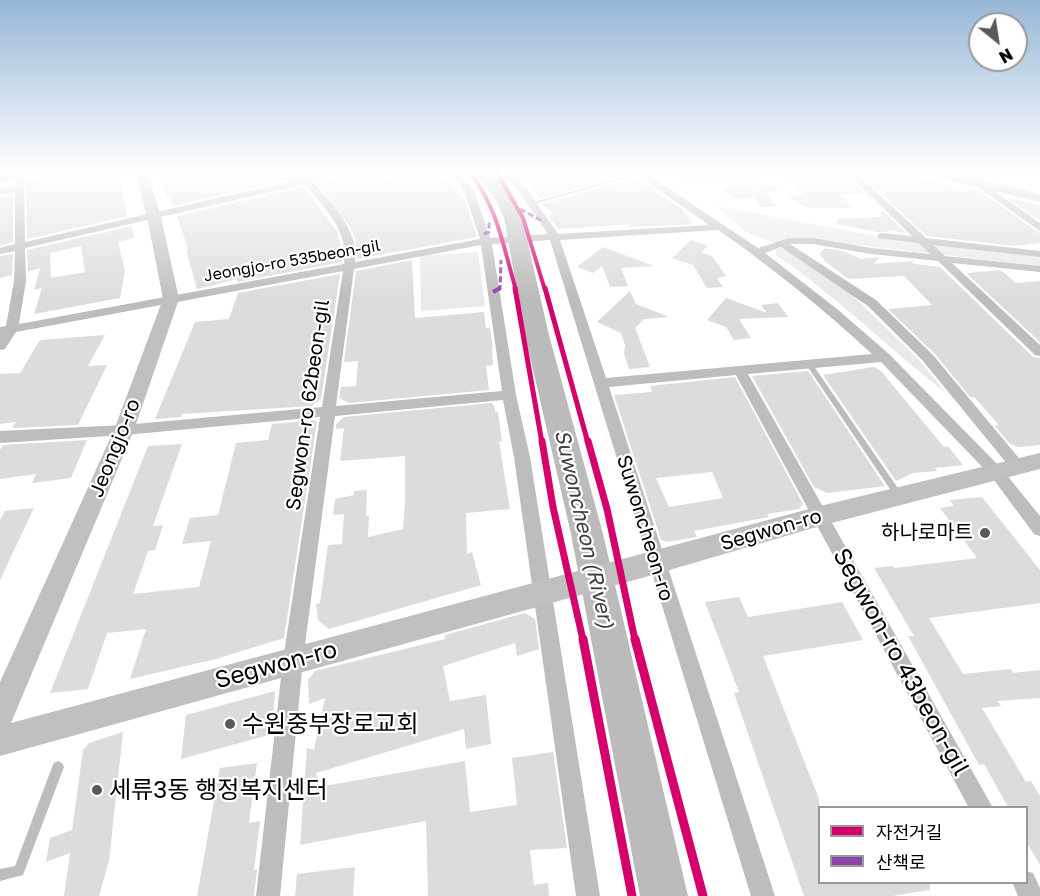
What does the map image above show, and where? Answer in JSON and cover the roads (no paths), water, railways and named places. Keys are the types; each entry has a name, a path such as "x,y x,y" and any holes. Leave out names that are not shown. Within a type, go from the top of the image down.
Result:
{"street":[{"path":"0,346 20,281 19,213"},
{"path":"153,213 171,299"},
{"path":"0,251 172,213"},
{"name":"Segwon-ro 62beon-gil","path":"268,896 293,660 351,251 350,240 332,213"},
{"path":"477,213 487,241 509,395 547,591 588,896"},
{"name":"Suwoncheon-ro","path":"537,213 549,237 600,383 650,565 763,896"},
{"path":"698,213 757,252 833,312 1018,467"},
{"path":"893,213 1040,352"},
{"path":"1019,213 1040,228"},
{"name":"Jeongjo-ro 535beon-gil","path":"6,329 487,241 719,227"},
{"path":"882,236 1040,254"},
{"path":"757,252 789,241 813,241 871,251 1040,269"},
{"path":"783,244 872,303 928,358 1018,467 1040,529"},
{"name":"Jeongjo-ro","path":"0,715 124,430 171,299"},
{"path":"600,383 884,357"},
{"name":"Segwon-ro 43beon-gil","path":"739,369 981,806"},
{"path":"0,437 124,430 509,395"},
{"name":"Segwon-ro","path":"0,741 547,591 650,565 820,516 1018,467"}],"lane":[{"path":"809,364 899,496"},
{"path":"0,874 18,871 58,767"}],"waterway":[{"name":"Suwoncheon (River)","path":"511,213 537,335 587,534 664,896"}],"place":[{"name":"하나로마트","path":"985,533"},
{"name":"수원중부장로교회","path":"230,724"},
{"name":"세류3동 행정복지센터","path":"97,790"}]}
